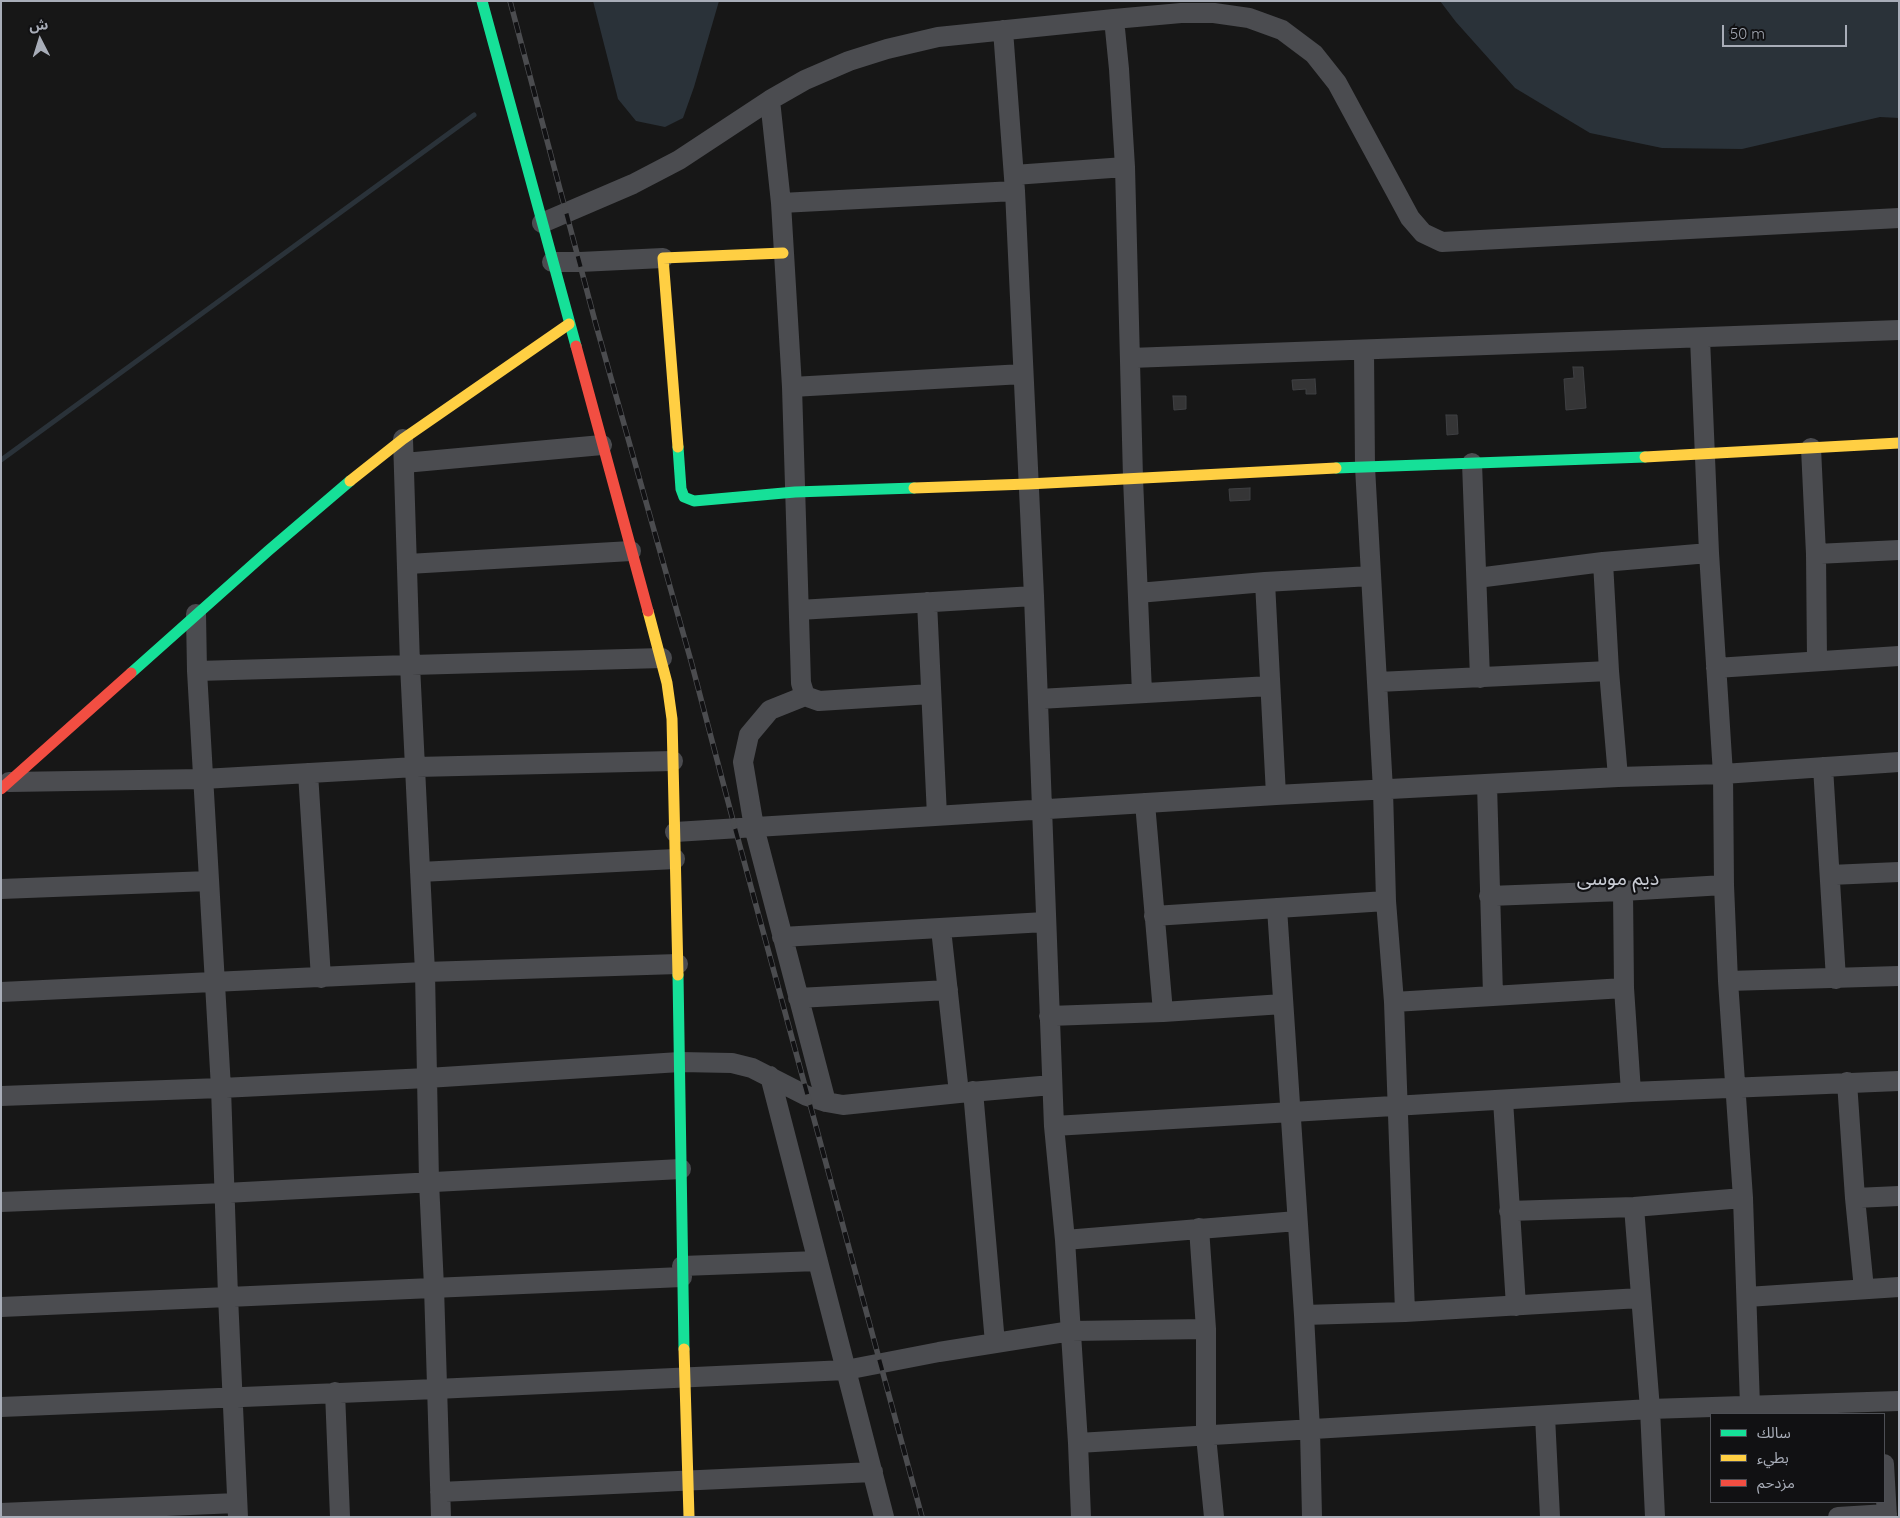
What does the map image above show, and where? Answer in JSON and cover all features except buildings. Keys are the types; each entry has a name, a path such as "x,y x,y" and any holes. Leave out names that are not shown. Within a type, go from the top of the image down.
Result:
{"street":[{"path":"482,1 668,683 674,761 684,1377 689,1517"},
{"path":"542,223 633,184 679,160 770,100 805,80 849,61 887,49 938,37 1181,13 1214,13 1249,18 1282,30 1314,54 1337,83 1410,218 1423,233 1442,242 1899,218"},
{"path":"1114,19 1125,167 1133,478 1142,693"},
{"path":"1003,30 1015,183 1039,700 1045,922 1054,1126 1065,1240 1081,1517"},
{"path":"770,100 781,203 792,387 801,683 806,696"},
{"path":"781,203 1015,183 1125,167"},
{"path":"552,262 784,253"},
{"path":"663,258 681,488 684,497 694,501 795,492 1028,484 1365,467 1705,455 1899,443"},
{"path":"5,785 196,614 327,501 403,439 569,324"},
{"path":"1130,358 1899,330"},
{"path":"1700,338 1709,553 1723,774 1724,884 1728,981 1748,1297 1750,1406"},
{"path":"1364,350 1365,467 1370,576 1378,682 1386,901 1394,1002 1405,1312"},
{"path":"792,387 1023,374"},
{"path":"403,439 410,665 424,972 429,1182 441,1517"},
{"path":"404,463 602,445"},
{"path":"1812,448 1817,660"},
{"path":"1472,463 1480,678"},
{"path":"1816,554 1899,550"},
{"path":"408,564 631,551"},
{"path":"1477,578 1603,562 1709,553"},
{"path":"1603,562 1609,671 1618,777"},
{"path":"1138,593 1265,582 1370,576"},
{"path":"1265,582 1276,795"},
{"path":"799,610 1034,596"},
{"path":"927,602 937,816"},
{"path":"1,1513 237,1510 221,1088 197,671 196,614"},
{"path":"1716,668 1899,656"},
{"path":"197,671 662,658"},
{"path":"1378,682 1609,671"},
{"path":"1039,700 1270,686"},
{"path":"826,1102 754,827 743,762 749,735 770,710 806,696 819,701 931,694"},
{"path":"5,785 203,779 416,767 674,761"},
{"path":"675,832 1276,795 1618,777 1723,774 1899,762"},
{"path":"1823,768 1836,979"},
{"path":"308,773 321,978"},
{"path":"1487,784 1493,995"},
{"path":"1145,803 1163,1012"},
{"path":"420,872 675,859"},
{"path":"1830,875 1899,872"},
{"path":"1,889 209,881"},
{"path":"1489,896 1623,891 1724,884"},
{"path":"1623,891 1624,988 1631,1092"},
{"path":"1154,916 1386,901"},
{"path":"1277,908 1304,1315 1312,1517"},
{"path":"782,936 1045,922"},
{"path":"941,929 948,990 966,1092 995,1343"},
{"path":"1,992 216,984 424,972 678,964"},
{"path":"1728,981 1899,976"},
{"path":"1394,1002 1624,988"},
{"path":"798,998 948,990"},
{"path":"1049,1016 1163,1012 1284,1004"},
{"path":"1,1096 427,1078 680,1062 732,1063 752,1068 807,1096 843,1106 966,1092 1052,1085"},
{"path":"770,1076 884,1517"},
{"path":"1054,1126 1631,1092 1899,1081"},
{"path":"1848,1082 1855,1198 1864,1289"},
{"path":"1503,1100 1516,1306"},
{"path":"1,1202 225,1193 680,1169"},
{"path":"1855,1198 1899,1196"},
{"path":"1509,1211 1634,1207 1743,1198"},
{"path":"1634,1207 1650,1409 1655,1517"},
{"path":"1065,1240 1297,1221"},
{"path":"1199,1228 1206,1328 1206,1436 1214,1517"},
{"path":"1,1307 434,1287 818,1261"},
{"path":"1748,1297 1899,1287"},
{"path":"1304,1315 1405,1312 1640,1298"},
{"path":"1,1407 232,1396 436,1390 846,1370 1071,1331 1206,1328"},
{"path":"335,1392 340,1517"},
{"path":"1078,1443 1650,1409 1750,1406 1886,1406"},
{"path":"1545,1416 1550,1517"},
{"path":"440,1492 873,1472"},
{"path":"1838,1517 1887,1515 1885,1481"}],"shaded area":[{"path":"593,1 719,1 683,118 665,127 636,121 618,99"},
{"path":"1440,1 1899,1 1899,118 1880,117 1742,149 1662,148 1590,133 1515,88 1456,22"}],"waterway":[{"path":"1,460 474,115"}],"railway":[{"path":"510,1 596,325 691,661 922,1517"}],"traffic: fast":[{"path":"482,1 576,346"},
{"path":"678,447 681,489 684,497 694,501 795,492 914,488"},
{"path":"1336,468 1645,457"},
{"path":"131,673 350,481"},
{"path":"678,975 684,1349"}],"traffic: slow":[{"path":"678,447 663,258 783,253"},
{"path":"350,481 403,439 569,324"},
{"path":"1645,457 1899,443"},
{"path":"914,488 1336,468"},
{"path":"648,611 667,683 672,719 678,975"},
{"path":"684,1349 689,1517"}],"traffic: jam":[{"path":"576,346 648,611"},
{"path":"1,789 131,673"}],"district":[{"name":"ديم موسى","path":"1618,879"}]}
